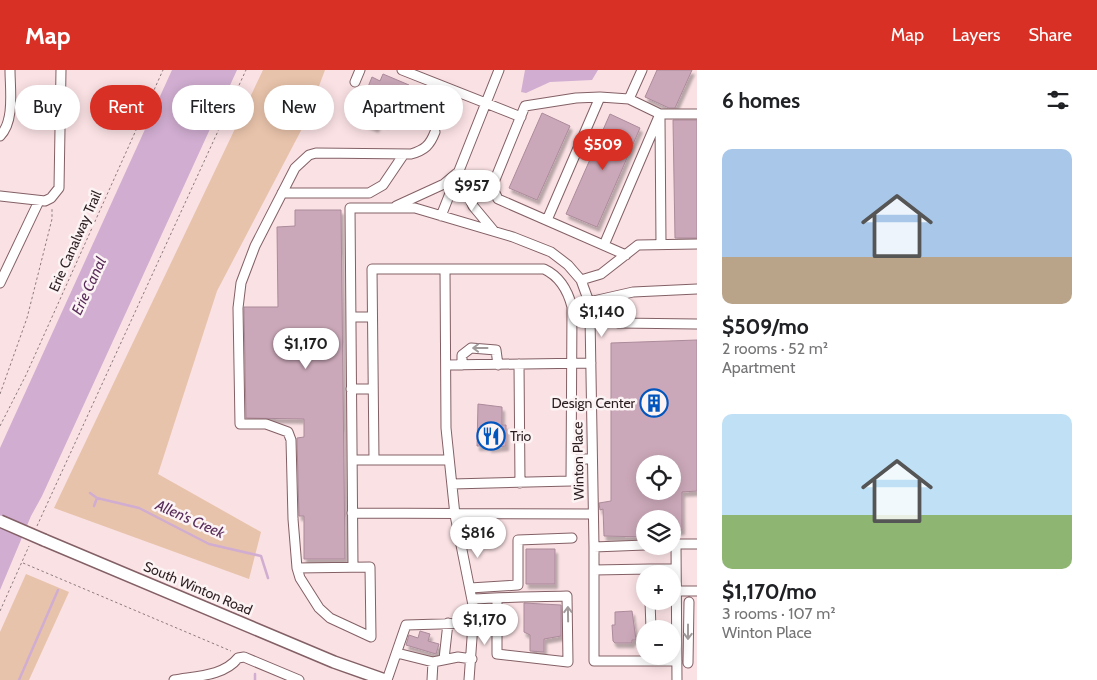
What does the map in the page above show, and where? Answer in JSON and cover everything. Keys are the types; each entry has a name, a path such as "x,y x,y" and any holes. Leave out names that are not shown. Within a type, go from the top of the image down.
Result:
{"main road":[{"name":"South Winton Road","path":"0,521 334,662 380,679"}],"street":[{"path":"0,136 6,129 8,121 10,70"},
{"path":"0,196 39,201 51,198 59,188 61,171 61,70"},
{"path":"355,82 360,70"},
{"path":"402,70 521,117"},
{"path":"441,216 499,70"},
{"path":"629,99 642,70"},
{"path":"547,220 600,97"},
{"path":"626,255 498,199 492,187 525,106 576,98 600,97 629,99 660,114 697,114"},
{"path":"660,114 661,244"},
{"path":"604,245 660,114"},
{"path":"297,568 370,567 371,637 330,618 318,608 300,578 297,568 291,440 288,432 266,424 240,424 238,308 241,283 255,246 282,192 295,168 309,155 316,153 411,154 424,149 430,143 435,132"},
{"path":"282,192 369,193 376,191 383,185 404,154"},
{"path":"391,208 444,184 458,173"},
{"path":"458,173 473,206 495,232"},
{"path":"350,193 353,567"},
{"path":"0,282 39,201"},
{"name":"Winton Place","path":"350,208 416,208 495,232 551,252 568,265 581,280 589,302 592,459 592,514 352,513"},
{"path":"581,280 601,274 638,245 697,244"},
{"path":"374,460 372,269 544,269 551,272 558,279 570,299 572,478 568,483 452,484"},
{"path":"445,269 449,460 455,514 472,599 474,623 469,680"},
{"path":"589,302 633,292 697,288"},
{"path":"616,296 618,323 696,324"},
{"path":"351,317 372,317"},
{"path":"462,365 462,355 471,348 496,350 498,365"},
{"path":"446,365 590,363"},
{"path":"519,364 520,483"},
{"path":"351,389 373,389"},
{"path":"572,458 592,459"},
{"path":"352,460 449,460"},
{"path":"592,514 594,547 594,661 636,659"},
{"path":"470,588 518,585 518,540 572,538"},
{"path":"681,545 697,544"},
{"path":"594,547 636,545"},
{"path":"594,570 636,572"},
{"path":"681,591 697,591"},
{"path":"472,599 520,597 567,596 568,662 497,654 497,598"},
{"path":"692,663 693,602"},
{"path":"444,659 448,623"},
{"path":"380,679 397,653 406,625 474,623"},
{"path":"397,653 433,662 458,657 472,659"},
{"path":"174,680 218,672 231,667 238,658 244,657 299,680"},
{"path":"432,680 433,662"},
{"path":"677,665 677,680"}],"path":[{"name":"Erie Canalway Trail","path":"0,426 26,374 163,70"},
{"path":"36,529 46,501 246,70"},
{"name":"Erie Canalway Trail","path":"0,394 35,289 52,219 51,198"},
{"path":"0,611 32,538"},
{"path":"22,563 244,657"}],"shaded area":[{"path":"263,70 325,70 319,85 264,85 264,130 301,130 217,291 158,474 261,532 249,579 54,508 234,130 254,130 254,89"},
{"path":"26,574 69,592 29,680 0,680 0,632"}],"water":[{"name":"Erie Canal","path":"172,70 237,70 230,85 172,85 172,130 210,130 42,496 31,516 0,590 0,448 145,130 162,130 162,92"},
{"path":"525,70 598,70 592,80 550,82 526,93 521,92"}],"building":[{"path":"657,70 692,70 675,108 669,108 645,97"},
{"path":"383,74 409,85 369,85 372,77 380,81"},
{"path":"542,113 570,126 537,200 509,188"},
{"path":"610,114 640,128 597,227 566,214"},
{"path":"673,120 697,120 697,238 675,238"},
{"path":"295,210 341,210 345,559 304,559 304,516 299,516 297,438 304,437 304,419 246,418 244,307 278,307 277,227 295,226"},
{"name":"Design Center","path":"697,340 697,491 682,492 682,530 681,510 636,510 636,537 604,536 603,509 600,510 599,503 611,501 611,343"},
{"name":"Trio","path":"478,404 502,407 502,425 506,425 506,446 489,448 489,446 477,446"},
{"path":"526,549 555,549 555,584 526,584"},
{"path":"524,603 561,605 561,636 544,639 544,652 530,651 530,635 524,632"},
{"path":"632,611 636,640 632,640 632,643 615,643 613,641 612,625 615,625 615,612"},
{"path":"420,631 430,634 428,641 439,644 436,654 406,645 409,635 418,638"}],"waterway":[{"name":"Allen's Creek","path":"90,493 97,498 139,508 209,544 261,556 268,578"},
{"path":"94,506 97,498"},
{"path":"19,680 58,590"},
{"name":"Allen's Creek","path":"255,674 255,680"}],"place":[{"name":"Design Center","path":"654,403"},
{"name":"Trio","path":"491,436"}]}
